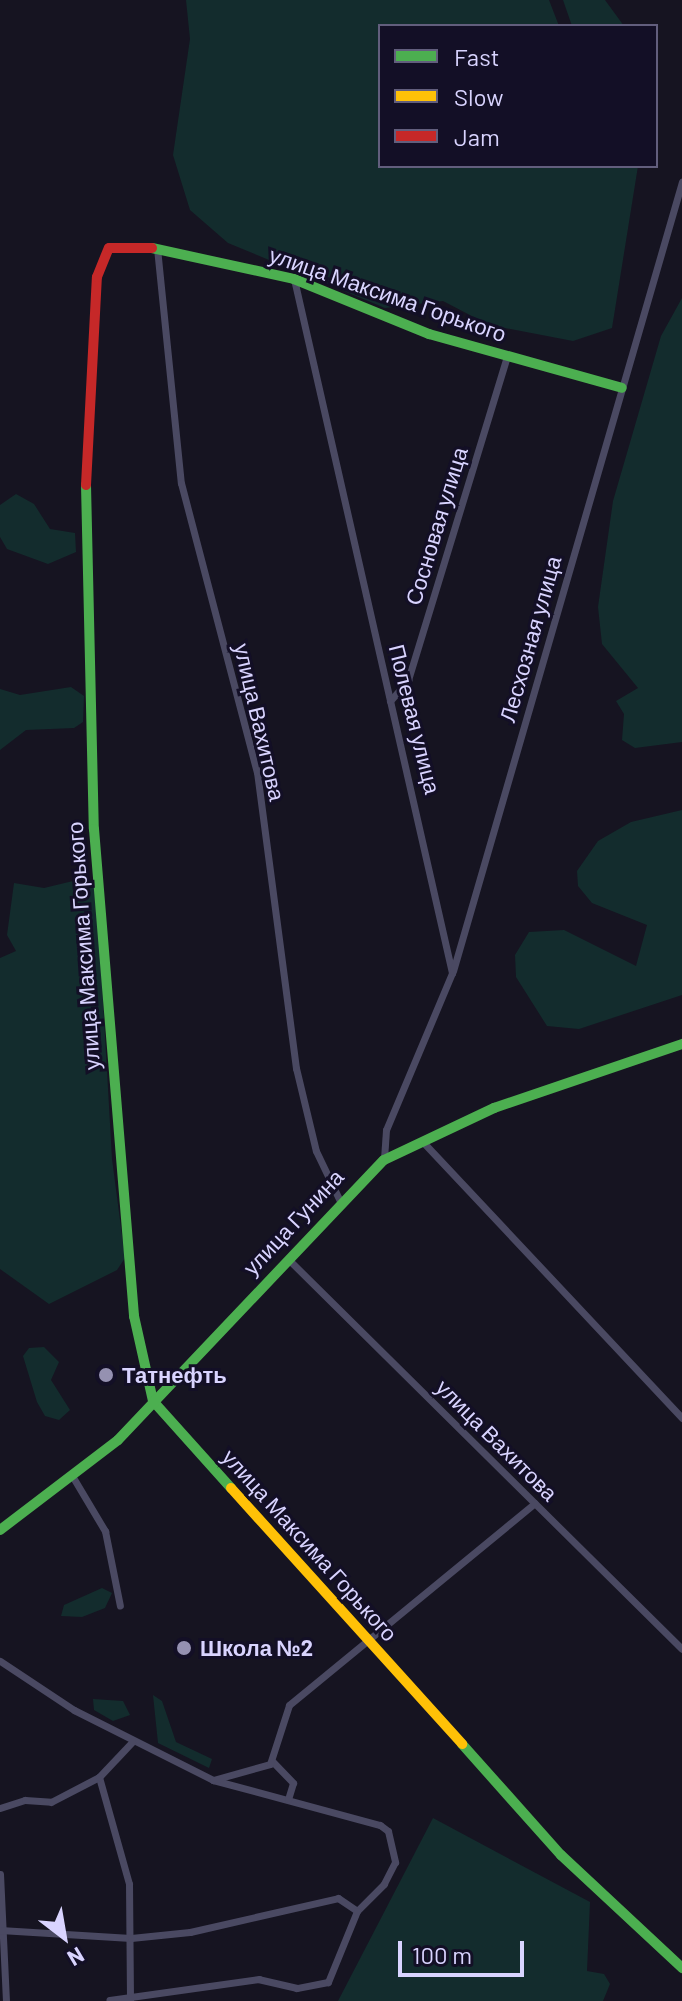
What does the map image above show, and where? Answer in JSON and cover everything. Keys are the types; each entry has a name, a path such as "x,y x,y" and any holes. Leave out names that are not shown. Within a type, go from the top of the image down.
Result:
{"street":[{"name":"Лесхозная улица","path":"452,973 682,182"},
{"name":"улица Максима Горького","path":"622,388 429,334 294,279 157,248 119,244 100,261 84,524 94,829 134,1316 153,1401 561,1855 682,1968"},
{"name":"улица Вахитова","path":"157,248 181,483 257,772 296,1068 316,1151 340,1201"},
{"name":"Полевая улица","path":"294,279 452,973"},
{"name":"Сосновая улица","path":"390,701 408,680 507,356"},
{"path":"384,1160 386,1130 452,973"},
{"name":"улица Гунина","path":"0,1530 74,1479 153,1401 340,1201 384,1160 420,1139 682,1044"},
{"path":"420,1139 682,1418"},
{"name":"улица Вахитова","path":"286,1257 682,1649"},
{"path":"74,1479 105,1531 120,1606"},
{"path":"273,1762 289,1705 372,1642 535,1503"},
{"path":"0,1661 132,1742 213,1780 288,1799 388,1831 395,1862 384,1884 356,1907 328,1982 297,1988 259,1979 130,2000 109,2000"},
{"path":"0,1808 25,1800 51,1802 99,1777 132,1742"},
{"path":"213,1780 273,1762"},
{"path":"273,1762 293,1783 288,1799"},
{"path":"99,1777 129,1884 130,2000"},
{"path":"0,1874 6,2001"},
{"path":"2,1930 131,1938 190,1932 338,1898 356,1907"}],"green space":[{"path":"186,0 549,0 558,24 378,24 378,168 638,168 612,328 573,341 489,325 443,301 385,308 228,243 190,210 173,155 190,39"},
{"path":"563,0 605,0 623,24 571,24"},
{"path":"682,298 682,742 635,748 622,740 624,714 616,701 638,688 602,644 598,607 613,501 661,336"},
{"path":"16,494 34,504 50,529 75,533 76,552 48,564 7,549 0,537 0,505"},
{"path":"71,687 84,696 83,722 74,728 26,730 0,750 0,689 20,695"},
{"path":"682,810 682,995 579,1029 547,1026 516,977 515,955 529,932 564,930 636,966 647,925 592,903 578,886 577,871 598,841 631,822"},
{"path":"73,881 94,885 97,895 112,1159 125,1258 117,1270 49,1304 0,1269 0,958 16,951 7,935 14,883 44,888"},
{"path":"44,1347 59,1362 51,1380 70,1410 59,1420 45,1416 37,1402 23,1356 29,1348"},
{"path":"102,1588 112,1593 105,1608 82,1617 61,1616 64,1605"},
{"path":"153,1695 162,1701 176,1742 212,1759 209,1768 158,1743"},
{"path":"93,1699 123,1701 130,1715 113,1721 94,1710"},
{"path":"433,1818 590,1902 587,1971 604,1974 610,1984 603,2001 338,2001"}],"traffic: fast":[{"path":"152,248 294,279 429,334 622,388"},
{"path":"86,485 94,829 134,1316 153,1401 231,1488"},
{"path":"0,1530 118,1440 384,1160 494,1108 682,1044"},
{"path":"462,1744 561,1855 682,1968"}],"traffic: slow":[{"path":"231,1488 462,1744"}],"traffic: jam":[{"path":"86,485 97,277 109,248 152,248"}],"place":[{"name":"Татнефть","path":"106,1375"},
{"name":"Школа №2","path":"184,1648"}]}
